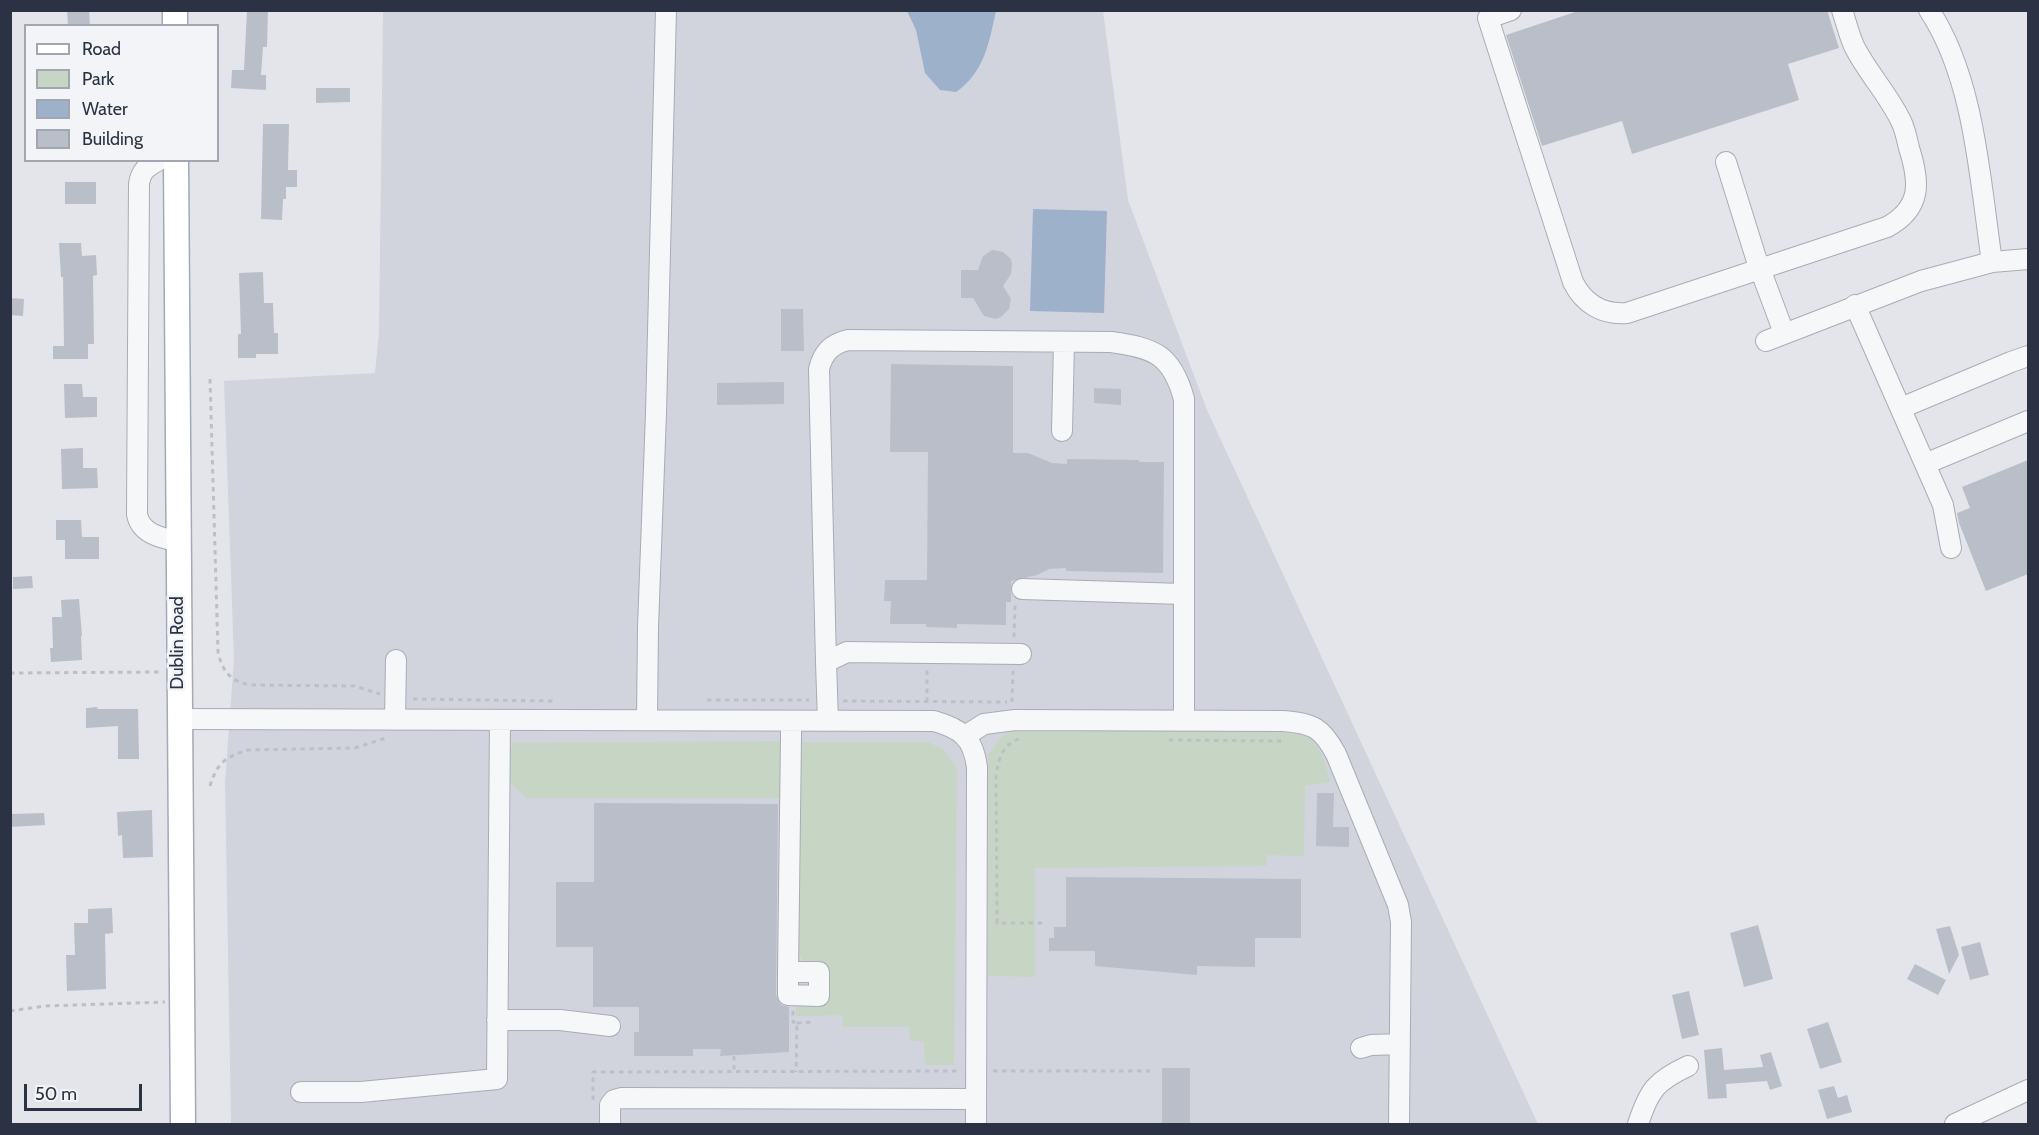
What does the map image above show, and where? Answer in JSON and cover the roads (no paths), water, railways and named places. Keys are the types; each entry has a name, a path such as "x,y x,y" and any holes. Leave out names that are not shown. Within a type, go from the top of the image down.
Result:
{"main road":[{"name":"Dublin Road","path":"176,162 178,719 183,1125"}],"street":[{"path":"647,720 666,10"},
{"path":"1512,10 1488,18 1573,282 1578,293 1594,307 1617,314 1627,313 1761,270 1887,227 1898,222 1907,212 1914,201 1917,186 1916,170 1901,121 1854,46 1842,10"},
{"path":"1929,10 1954,60 1966,95 1992,262"},
{"path":"155,162 146,167 141,174 140,184 137,513 138,520 151,534 177,541"},
{"path":"1726,162 1784,333"},
{"path":"1766,340 1921,281 1992,262 2028,259"},
{"path":"1855,306 1943,506 1951,548"},
{"path":"828,721 819,369 821,359 828,349 838,342 848,340 1111,342 1140,346 1168,363 1175,372 1184,399 1184,721"},
{"path":"1062,431 1064,342"},
{"path":"1901,408 2028,356"},
{"path":"1925,464 2028,421"},
{"path":"1022,589 1184,594"},
{"path":"826,662 847,652 1021,654"},
{"path":"395,728 396,660"},
{"path":"178,719 395,728 500,720 934,721 952,726 965,736 974,749 977,767 976,1125"},
{"path":"301,1092 361,1092 497,1079 500,720"},
{"path":"965,736 984,724 1015,720 1303,722 1319,729 1336,754 1398,905 1401,922 1400,1125"},
{"path":"788,972 819,972 819,996 788,995 788,972 791,721"},
{"path":"497,1020 560,1020 610,1026"},
{"path":"1361,1048 1371,1045 1400,1044"},
{"path":"1638,1125 1646,1099 1665,1077 1689,1066"},
{"path":"1955,1125 2020,1096 2028,1090"},
{"path":"610,1125 610,1105 614,1100 621,1098 976,1099"}],"water":[{"path":"907,11 996,11 988,45 980,66 966,84 956,92 940,90 925,73 916,30"},
{"path":"1033,209 1107,211 1104,313 1030,311"}]}
